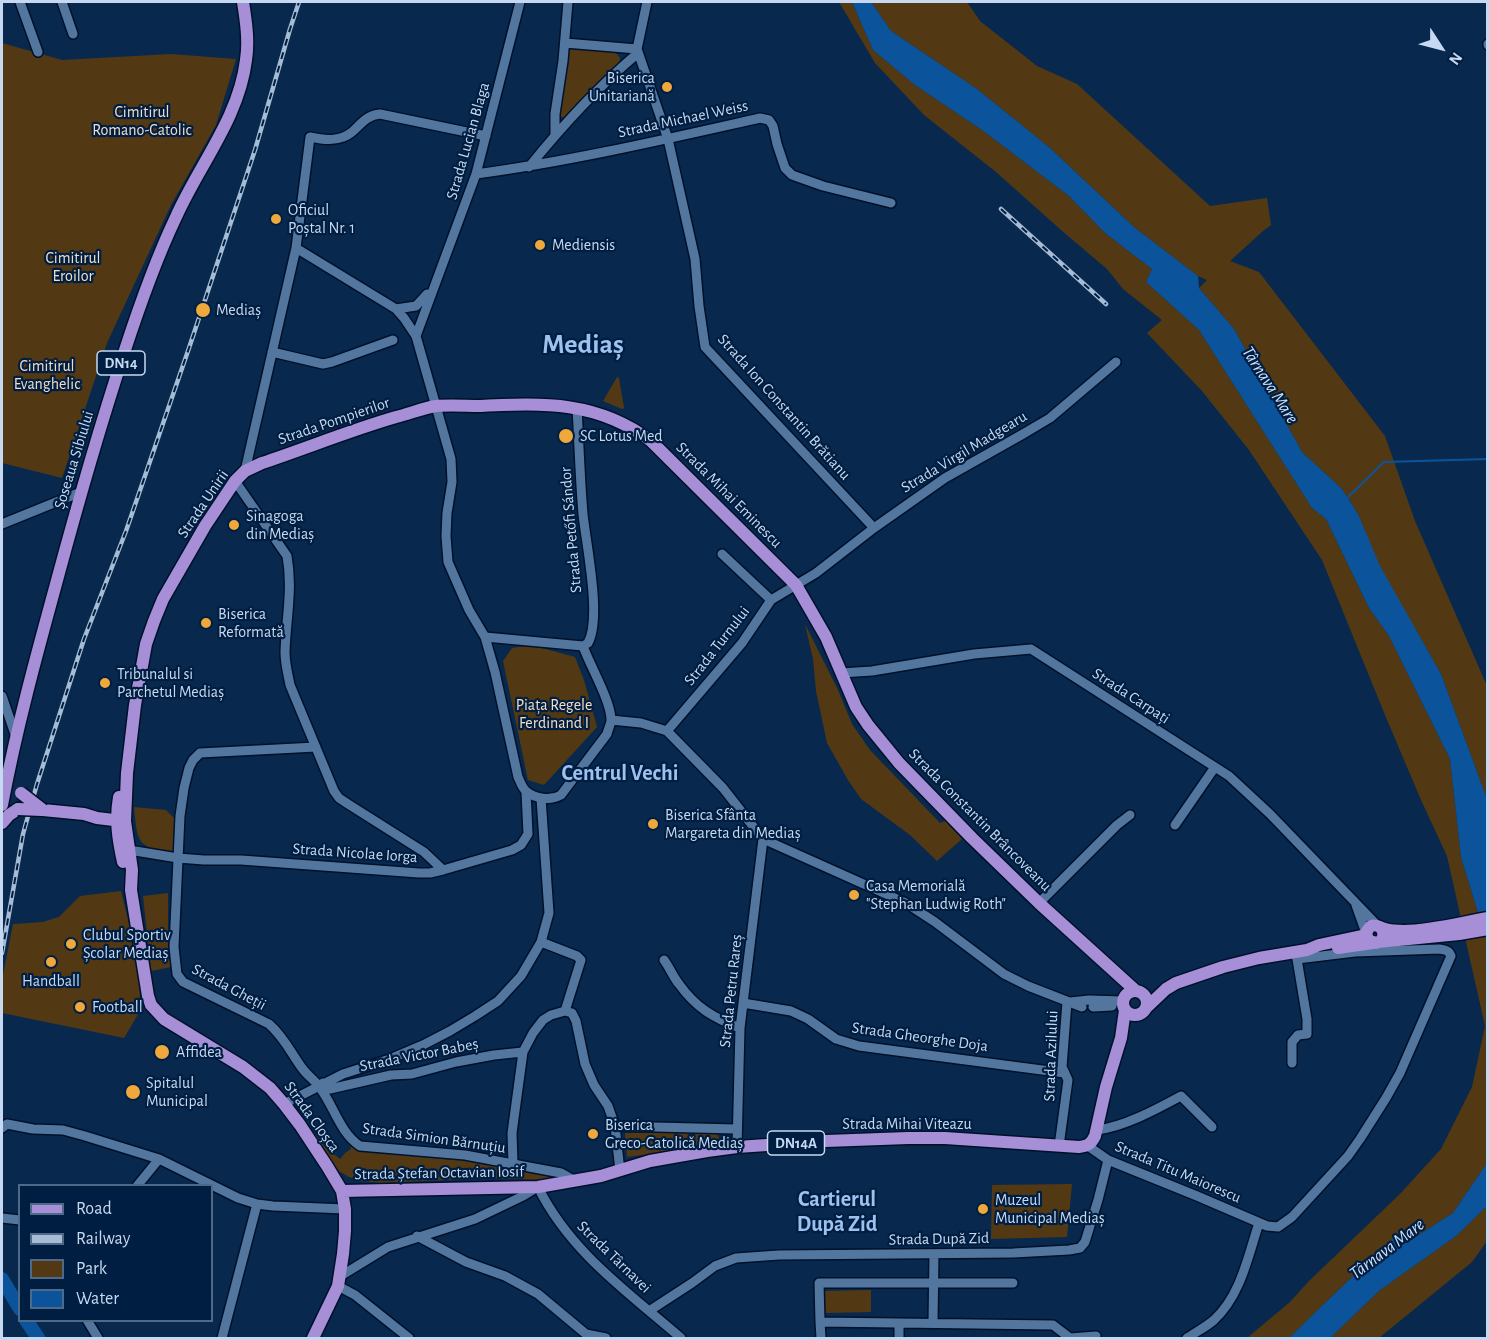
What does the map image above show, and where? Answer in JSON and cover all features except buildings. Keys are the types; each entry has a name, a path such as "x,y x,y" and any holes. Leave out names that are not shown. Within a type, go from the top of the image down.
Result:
{"main road":[{"name":"Șoseaua Sibiului","path":"2,806 8,770 37,651 81,492 124,353 157,258 234,107 242,84 247,36 243,2"},
{"name":"Strada Mihai Eminescu","path":"435,406 535,404 577,408 609,417 642,435 651,441 796,585 826,637 841,673"},
{"name":"Strada Pompierilor","path":"245,471 375,423 435,406"},
{"name":"Strada Unirii","path":"121,816 142,664 153,621 205,526 235,481 245,471"},
{"name":"Strada Constantin Brâncoveanu","path":"841,673 856,707 887,749 972,838 1116,973 1129,1000 1146,1000 1142,1011"},
{"path":"8,770 21,793 43,810"},
{"name":"DN14","path":"2,806 84,814 98,818 121,816"},
{"path":"2,824 18,809"},
{"path":"121,816 117,836 131,890"},
{"name":"Strada Cloșca","path":"121,816 129,850 132,870 131,890 151,1005 164,1019 252,1074 270,1088 284,1104 342,1191 345,1209 343,1254 338,1281 313,1338"},
{"path":"1121,1038 1142,1011 1166,989 1176,983 1223,967 1259,958 1300,953 1319,945 1458,929 1488,918"},
{"path":"1380,927 1391,931 1488,929"},
{"path":"1371,938 1383,938 1380,927"},
{"path":"1129,1000 1166,989"},
{"path":"1129,1000 1131,1015 1142,1011"},
{"path":"1088,1146 1093,1142 1097,1130 1129,1000"},
{"name":"Strada Mihai Viteazu","path":"538,1187 620,1171 650,1161 737,1147 908,1138 1088,1146"},
{"name":"Strada Ștefan Octavian Iosif","path":"342,1191 538,1187"}],"street":[{"path":"20,2 38,52"},
{"path":"62,2 73,34"},
{"name":"Strada Lucian Blaga","path":"416,336 476,174 520,2"},
{"path":"555,135 555,114 568,2"},
{"path":"528,167 555,135 638,51 647,2"},
{"path":"565,43 638,51"},
{"name":"Strada Ion Constantin Brătianu","path":"638,51 668,139 695,259 705,347 874,528"},
{"name":"Strada Unirii","path":"245,471 296,248 310,137 324,140 343,137 351,133 366,118 380,114 486,136"},
{"name":"Strada Michael Weiss","path":"476,174 528,167 760,118 769,120 773,126 785,168 792,175 823,186 891,202"},
{"path":"296,248 396,309 416,336 451,459 452,482 446,536 448,562 465,602 485,637 518,777 526,792 553,799 561,795 607,734 611,720 609,706 583,646 485,637"},
{"name":"Strada Lucian Blaga","path":"396,309 416,306 434,285"},
{"path":"272,352 322,364 393,340"},
{"name":"Strada Virgil Madgearu","path":"796,585 816,573 874,528 945,478 1050,418 1116,362"},
{"name":"Strada Petőfi Sándor","path":"577,408 584,516 593,603 593,629 588,643 583,646"},
{"path":"235,481 287,556 290,569 290,603 285,654 290,685 330,783 339,798 424,852 442,870"},
{"path":"2,524 81,492"},
{"path":"722,554 771,600"},
{"name":"Strada Turnului","path":"667,731 742,643 771,600 796,585"},
{"name":"Strada Carpați","path":"841,673 872,671 974,654 1031,650 1229,776 1247,791 1380,927"},
{"path":"2,696 16,737"},
{"path":"611,720 641,723 667,731 723,788 763,839 906,903 1004,974 1082,1007"},
{"path":"178,858 184,788 189,768 200,753 316,747"},
{"path":"1175,825 1215,767"},
{"name":"Strada Nicolae Iorga","path":"129,850 204,860 241,860 430,873 512,850 521,844 528,834 526,792"},
{"path":"284,1104 343,1074 390,1059 423,1045 498,1001 521,976 541,942 549,913 542,798"},
{"path":"1039,903 1117,825 1130,815"},
{"name":"Strada Petru Rareș","path":"737,1147 740,1028 763,839"},
{"name":"Strada Gheții","path":"178,858 174,946 179,978 269,1024 283,1037 302,1068 320,1084"},
{"name":"Strada Carpați","path":"1354,900 1371,938"},
{"path":"541,942 577,956 581,960 565,1011"},
{"path":"1187,1338 1213,1321 1232,1298 1241,1280 1259,1223 1278,1227 1285,1223 1348,1156 1360,1139 1400,1073 1451,956 1446,950 1439,949 1300,953 1307,1034 1298,1035 1292,1042 1292,1063"},
{"path":"664,960 678,984 702,1010 740,1028"},
{"path":"1068,1002 1129,1000"},
{"path":"1093,1007 1129,1000"},
{"name":"Strada Azilului","path":"1059,1146 1068,1080 1062,1067 1068,1002"},
{"name":"Strada Gheorghe Doja","path":"743,1003 790,1011 808,1018 836,1039 859,1046 1065,1072"},
{"path":"513,1164 512,1133 524,1052 532,1033 543,1020 565,1011 572,1013 576,1021 585,1064 608,1106 615,1126 620,1171"},
{"name":"Strada Victor Babeș","path":"320,1084 330,1089 391,1075 412,1074 466,1060 524,1052"},
{"name":"Strada Simion Bărnuțiu","path":"320,1084 350,1139 360,1146 465,1155 561,1173 575,1181"},
{"path":"1097,1130 1109,1129 1181,1096 1212,1127"},
{"path":"2,1128 7,1124 33,1129 63,1130 159,1159 211,1184"},
{"path":"615,1126 736,1129"},
{"name":"Strada Titu Maiorescu","path":"1088,1146 1108,1160 1259,1223"},
{"path":"138,1184 159,1159"},
{"name":"Strada După Zid","path":"650,1311 715,1266 736,1258 779,1255 1013,1253 1080,1248 1085,1242 1095,1211 1108,1160"},
{"path":"213,1185 257,1204 345,1209"},
{"path":"409,1338 338,1281 388,1247 475,1219 538,1187"},
{"name":"Strada Târnavei","path":"538,1187 558,1222 576,1245 681,1338"},
{"path":"222,1338 257,1204"},
{"path":"2,1218 18,1220"},
{"path":"417,1236 466,1262 505,1276 538,1294 588,1336 606,1338"},
{"path":"933,1323 934,1254"},
{"path":"820,1338 819,1283 1013,1283"},
{"path":"88,1322 98,1338"},
{"path":"820,1322 1053,1325 1070,1338 1096,1336"},
{"path":"898,1338 899,1324"}],"green space":[{"path":"839,2 852,2 873,50 915,85 982,130 1069,196 1105,233 1152,269 1146,282 1199,330 1312,508 1326,519 1369,608 1389,636 1450,759 1461,857 1480,919 1462,923 1447,856 1385,715 1322,560 1249,450 1202,391 1147,333 1162,320 1123,289 1107,269 996,172 924,115 875,63"},
{"path":"871,2 967,2 980,21 1037,66 1077,84 1210,206 1267,198 1271,225 1230,261 1259,272 1385,436 1415,521 1487,686 1487,799 1441,674 1379,566 1358,514 1342,489 1302,452 1234,329 1199,288 1207,280 1198,276 1135,228 1050,148 977,89 891,31"},
{"path":"2,43 62,60 171,54 236,59 216,125 171,205 107,343 62,478 2,463"},
{"path":"571,49 615,52 620,58 619,69 571,117 559,117 565,53"},
{"path":"617,377 624,408 622,409 603,401"},
{"path":"805,624 852,724 870,750 940,823 945,821 962,839 937,861 910,835 861,799 827,743"},
{"name":"Piața Regele Ferdinand I","path":"531,645 575,657 597,727 544,785 528,780 503,661 512,648"},
{"path":"134,807 166,810 177,821 177,855 142,843 137,830"},
{"name":"Clubul Sportiv Școlar Mediaș","path":"121,891 139,965 140,1011 124,1038 2,1013 2,980 13,924 43,922 59,917 80,896"},
{"path":"168,893 168,949 171,967 151,971 143,896"},
{"path":"1484,930 1488,935 1487,1163 1453,1213 1406,1243 1393,1238 1289,1338 1247,1338 1290,1302 1400,1194 1441,1149 1472,1087 1485,1026 1464,933"},
{"path":"311,1129 326,1148 340,1159 351,1149 350,1139 360,1146 465,1155 561,1173 575,1181 486,1178 380,1183 361,1181 337,1170"},
{"path":"712,1132 718,1135 719,1139 715,1144 709,1146 627,1157 625,1133"},
{"path":"1072,1184 1067,1237 991,1239 992,1185"},
{"path":"1487,1206 1487,1241 1472,1262 1379,1338 1330,1338 1380,1290 1456,1236"},
{"path":"871,1290 871,1312 825,1313 824,1291"}],"water":[{"path":"852,2 871,2 891,31 977,89 1050,148 1135,228 1198,276 1199,288 1234,329 1302,452 1342,489 1358,514 1380,566 1441,674 1487,799 1487,918 1480,919 1461,857 1450,759 1389,636 1369,608 1326,519 1312,508 1199,330 1146,282 1152,269 1105,233 1069,196 982,130 915,85 873,50"},
{"name":"Târnava Mare","path":"1487,1163 1487,1206 1456,1236 1380,1290 1330,1338 1289,1338 1393,1238 1406,1243 1453,1213"}],"waterway":[{"path":"1346,499 1384,462 1488,459"},
{"path":"2,1279 18,1306"},
{"path":"27,1322 38,1338"}],"railway":[{"path":"2,953 23,834 37,784 84,639 126,531 189,348 255,150 299,2"},
{"path":"1001,209 1106,304"}],"place":[{"name":"Biserica Unitariană","path":"667,87"},
{"name":"Oficiul Poștal Nr. 1","path":"276,219"},
{"name":"Mediensis","path":"540,245"},
{"name":"Mediaș","path":"203,310"},
{"name":"SC Lotus Med","path":"566,436"},
{"name":"Sinagoga din Mediaș","path":"234,525"},
{"name":"Biserica Reformată","path":"206,623"},
{"name":"Tribunalul si Parchetul Mediaș","path":"105,683"},
{"name":"Biserica Sfânta Margareta din Mediaș","path":"653,824"},
{"name":"Casa Memorială \"Stephan Ludwig Roth\"","path":"854,895"},
{"name":"Clubul Sportiv Școlar Mediaș","path":"71,944"},
{"name":"Handball","path":"51,962"},
{"name":"Football","path":"80,1007"},
{"name":"Affidea","path":"162,1052"},
{"name":"Spitalul Municipal","path":"133,1092"},
{"name":"Biserica Greco-Catolică Mediaș","path":"593,1134"},
{"name":"Muzeul Municipal Mediaș","path":"983,1209"}],"district":[{"name":"Mediaș","path":"583,345"},
{"name":"Centrul Vechi","path":"620,773"},
{"name":"Cartierul După Zid","path":"837,1212"}],"park label":[{"name":"Cimitirul Romano-Catolic","path":"142,121"},
{"name":"Cimitirul Eroilor","path":"73,267"},
{"name":"Cimitirul Evanghelic","path":"47,375"}]}
